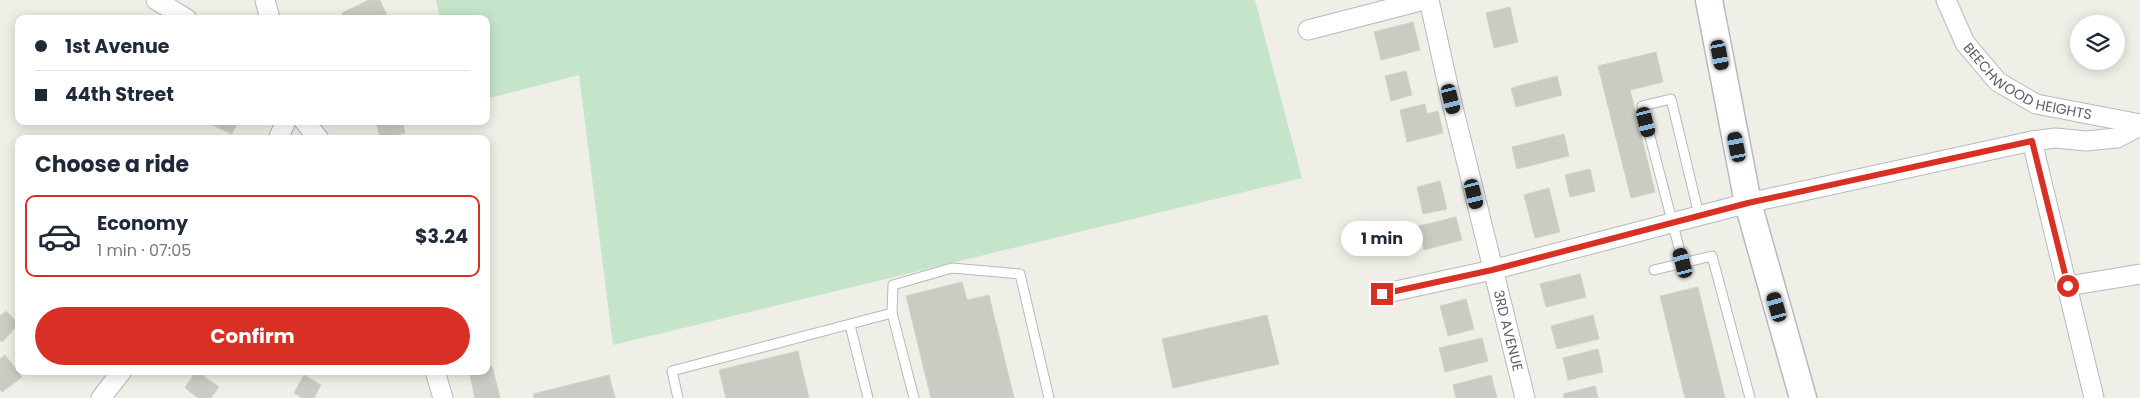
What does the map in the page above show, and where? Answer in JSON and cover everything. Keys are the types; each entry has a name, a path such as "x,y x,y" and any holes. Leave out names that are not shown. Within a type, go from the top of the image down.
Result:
{"main road":[{"path":"1709,0 1748,203 1803,398"}],"street":[{"path":"156,0 180,15"},
{"path":"265,0 269,15"},
{"path":"1308,30 1424,0"},
{"name":"3RD AVENUE","path":"1429,0 1492,270 1525,398"},
{"name":"BEECHWOOD HEIGHTS","path":"1946,0 1965,43 1998,82 2036,104 2140,125"},
{"path":"307,125 316,135"},
{"path":"1382,294 1492,270 1748,203 2032,141 2055,138 2086,141 2117,138 2140,125"},
{"path":"2032,141 2094,398"},
{"path":"2068,286 2140,274"},
{"path":"102,398 119,375"}],"lane":[{"path":"1683,263 1642,106 1671,99 1699,215"},
{"path":"1654,270 1712,256 1750,398"},
{"path":"914,398 892,313 893,285 952,268 1020,274 1049,398"},
{"path":"678,398 672,371 892,313"},
{"path":"850,325 868,398"}],"green space":[{"path":"436,0 1255,0 1302,178 613,345 579,75 490,98 490,15 439,15"}],"building":[{"path":"369,0 380,0 387,15 343,15 342,13"},
{"path":"1510,7 1518,42 1494,48 1486,13"},
{"path":"1413,22 1420,50 1381,60 1374,32"},
{"path":"1656,52 1663,82 1630,90 1655,192 1631,198 1598,66"},
{"path":"1406,71 1412,95 1391,101 1385,76"},
{"path":"1557,76 1562,95 1516,107 1511,88"},
{"path":"1425,104 1427,114 1438,111 1443,133 1407,142 1400,110"},
{"path":"212,125 236,125 232,134"},
{"path":"377,125 403,125 405,133 397,135 379,135"},
{"path":"1564,134 1569,156 1517,169 1512,147"},
{"path":"1590,169 1595,191 1570,197 1565,175"},
{"path":"1440,181 1447,209 1423,214 1417,187"},
{"path":"1549,188 1560,232 1535,238 1524,195"},
{"path":"1456,217 1462,240 1424,250 1419,226"},
{"path":"1580,274 1586,297 1546,307 1540,284"},
{"path":"962,282 967,300 989,295 1014,398 931,398 906,296"},
{"path":"1698,287 1725,398 1685,398 1660,296"},
{"path":"1466,299 1474,329 1448,336 1440,306"},
{"path":"6,311 15,320 15,328 2,342 0,340 0,316"},
{"path":"1267,315 1279,364 1173,388 1162,339"},
{"path":"1593,315 1599,339 1557,349 1551,326"},
{"path":"1482,338 1488,361 1445,372 1439,348"},
{"path":"1598,349 1603,372 1568,380 1563,358"},
{"path":"798,351 809,398 726,398 719,370"},
{"path":"5,355 15,368 15,375 22,377 2,392 0,389 0,359"},
{"path":"490,366 492,366 500,398 475,398 470,375 490,375"},
{"path":"193,375 202,375 219,387 211,398 198,398 185,388"},
{"path":"304,375 321,385 314,398 303,398 294,393"},
{"path":"609,375 615,398 534,398 533,394"},
{"path":"1491,375 1497,398 1456,398 1453,385"},
{"path":"1595,386 1598,398 1564,398 1563,394"}],"route":[{"path":"1382,294 1492,270 1748,203 2032,141 2068,286"}]}
